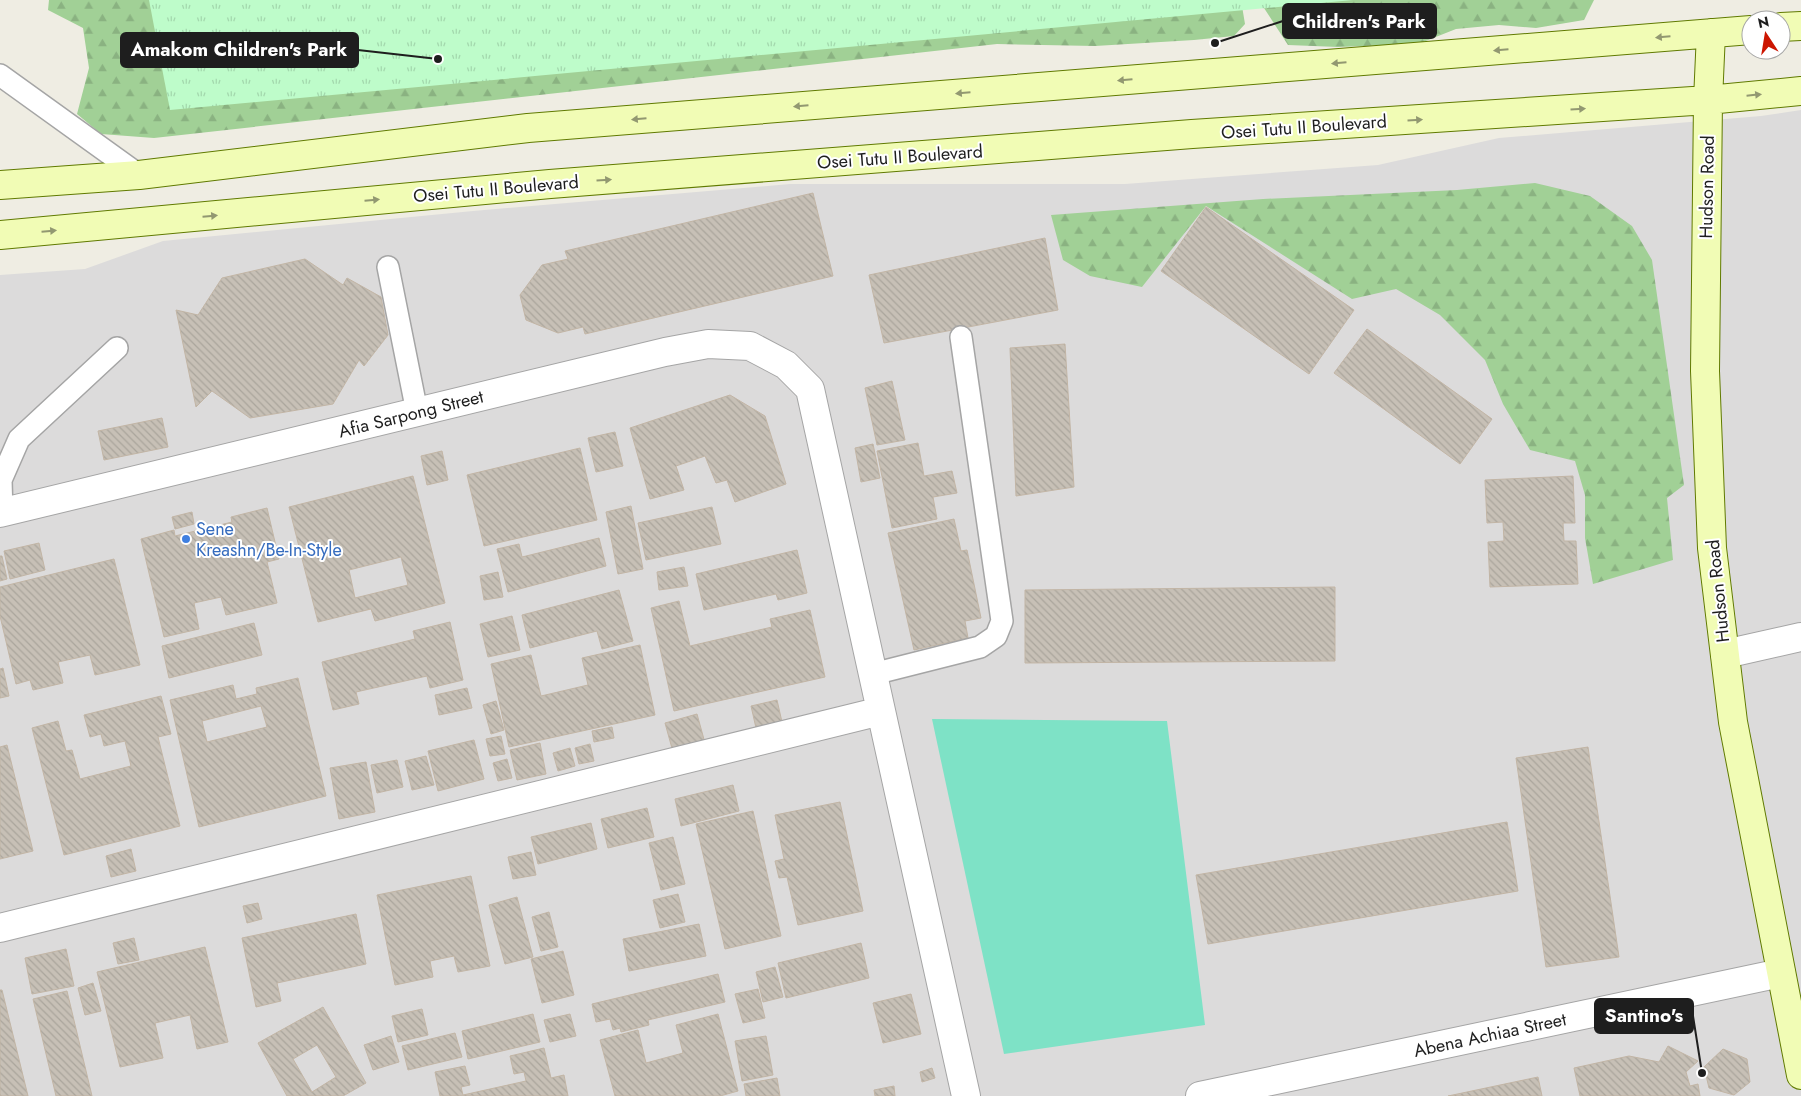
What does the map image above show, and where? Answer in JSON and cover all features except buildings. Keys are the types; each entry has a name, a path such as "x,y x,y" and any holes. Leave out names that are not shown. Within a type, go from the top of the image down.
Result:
{"main road":[{"path":"0,185 139,175 528,128 1741,31"},
{"name":"Hudson Road","path":"1712,33 1708,100 1704,371 1712,548 1733,722 1801,1076"},
{"name":"Osei Tutu II Boulevard","path":"0,235 550,184 1192,134 1708,100 1801,91"}],"street":[{"name":"Afia Sarpong Street","path":"1,513 665,352 708,344 750,346 786,365 810,389 873,674"},
{"path":"1725,654 1801,637"},
{"path":"873,674 966,1096"},
{"path":"0,928 881,711"},
{"name":"Abena Achiaa Street","path":"1200,1096 1781,973"}],"lane":[{"path":"0,75 139,175"},
{"path":"388,267 417,412"},
{"path":"873,674 980,647 996,636 1002,621 961,337"},
{"path":"1,513 1,480 19,439 117,348"}],"shaded area":[{"path":"1801,110 1801,1096 0,1096 0,275 85,269 163,241 473,211 790,184 1125,184 1378,165 1499,138 1761,116"}],"green space":[{"path":"49,0 1241,0 1245,24 1234,36 1095,46 997,44 154,138 101,134 77,114 89,68 83,28 48,10"},
{"path":"149,0 1353,0 170,110"},
{"path":"1265,0 1594,0 1584,20 1536,28 1499,25 1456,29 1418,44 1338,47 1288,45 1264,8"},
{"path":"1535,183 1590,196 1632,226 1652,260 1684,485 1667,498 1673,560 1593,584 1585,538 1585,495 1575,461 1530,450 1503,404 1485,360 1440,315 1396,289 1352,299 1206,206 1142,287 1090,276 1063,260 1051,215 1263,199 1457,190"},
{"path":"932,719 1167,721 1205,1025 1004,1054"}],"place":[{"name":"Children's Park","path":"1215,43"},
{"name":"Amakom Children's Park","path":"438,59"},
{"name":"Sene Kreashn/Be-In-Style","path":"186,539"},
{"name":"Santino's","path":"1702,1073"}]}
